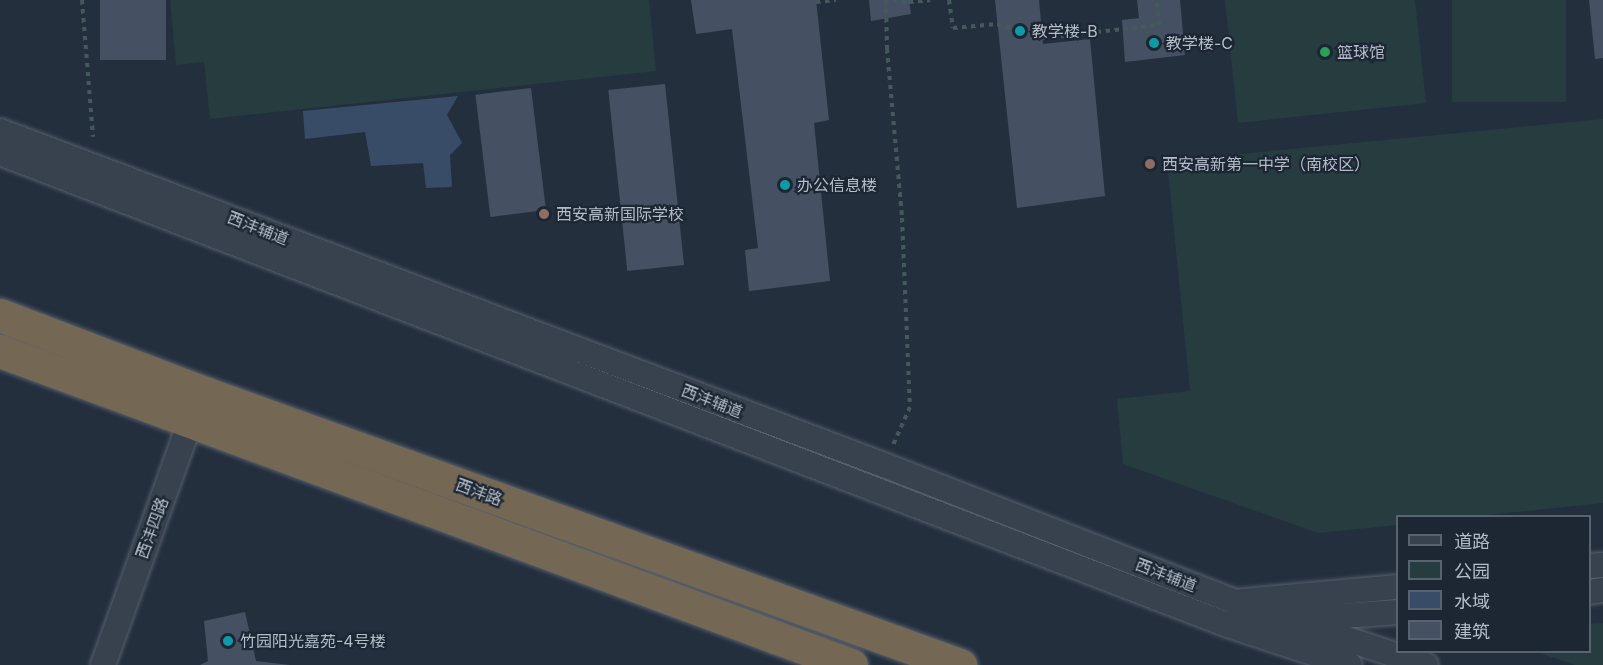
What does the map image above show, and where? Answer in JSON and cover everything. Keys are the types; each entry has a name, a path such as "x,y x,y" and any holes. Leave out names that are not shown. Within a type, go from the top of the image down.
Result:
{"highway":[{"name":"西沣路","path":"0,315 196,406 851,665"},
{"name":"西沣路","path":"0,351 196,406 960,665"}],"street":[{"name":"西沣辅道","path":"0,132 884,465 1235,602 1426,665"},
{"name":"西沣辅道","path":"0,153 1228,625 1350,665"},
{"name":"西沣四路","path":"103,665 196,406"},
{"path":"1235,602 1396,587"},
{"path":"1228,625 1396,612"}],"path":[{"path":"82,0 93,137"},
{"path":"816,2 836,0"},
{"path":"886,0 887,49 902,218 910,406 892,449"},
{"path":"893,0 909,2 930,0"},
{"path":"949,0 953,28 997,24 1042,38 1159,26 1157,0"}],"green space":[{"path":"170,0 649,0 656,71 210,119 204,62 176,65"},
{"name":"篮球馆","path":"1225,0 1415,0 1426,103 1238,123"},
{"path":"1452,0 1566,0 1566,102 1452,102"},
{"path":"1603,119 1603,503 1488,515 1396,515 1396,525 1318,533 1123,464 1117,399 1190,391 1167,161"},
{"path":"1603,623 1603,665 1575,665 1540,653 1591,653 1591,624"}],"water":[{"path":"458,96 447,115 462,143 450,155 452,187 426,188 423,163 371,166 365,132 305,139 303,111"}],"building":[{"path":"100,0 166,0 166,60 100,60"},
{"name":"办公信息楼","path":"691,0 816,0 829,120 814,123 830,281 749,291 745,250 758,248 732,29 696,34"},
{"path":"869,0 909,0 911,14 871,21"},
{"path":"995,0 1039,0 1043,44 1090,39 1105,196 1017,208"},
{"name":"教学楼-C","path":"1137,0 1180,0 1185,55 1125,62 1122,20 1139,18"},
{"path":"1589,0 1603,0 1603,58 1595,59"},
{"path":"665,84 684,265 627,271 608,90"},
{"path":"531,88 546,210 490,217 475,95"},
{"name":"竹园阳光嘉苑-4号楼","path":"245,612 256,661 290,665 200,665 208,661 204,621"}],"place":[{"name":"教学楼-B","path":"1020,31"},
{"name":"教学楼-C","path":"1154,43"},
{"name":"篮球馆","path":"1325,52"},
{"name":"西安高新第一中学（南校区）","path":"1150,164"},
{"name":"办公信息楼","path":"785,185"},
{"name":"西安高新国际学校","path":"544,214"},
{"name":"竹园阳光嘉苑-4号楼","path":"228,641"}]}
